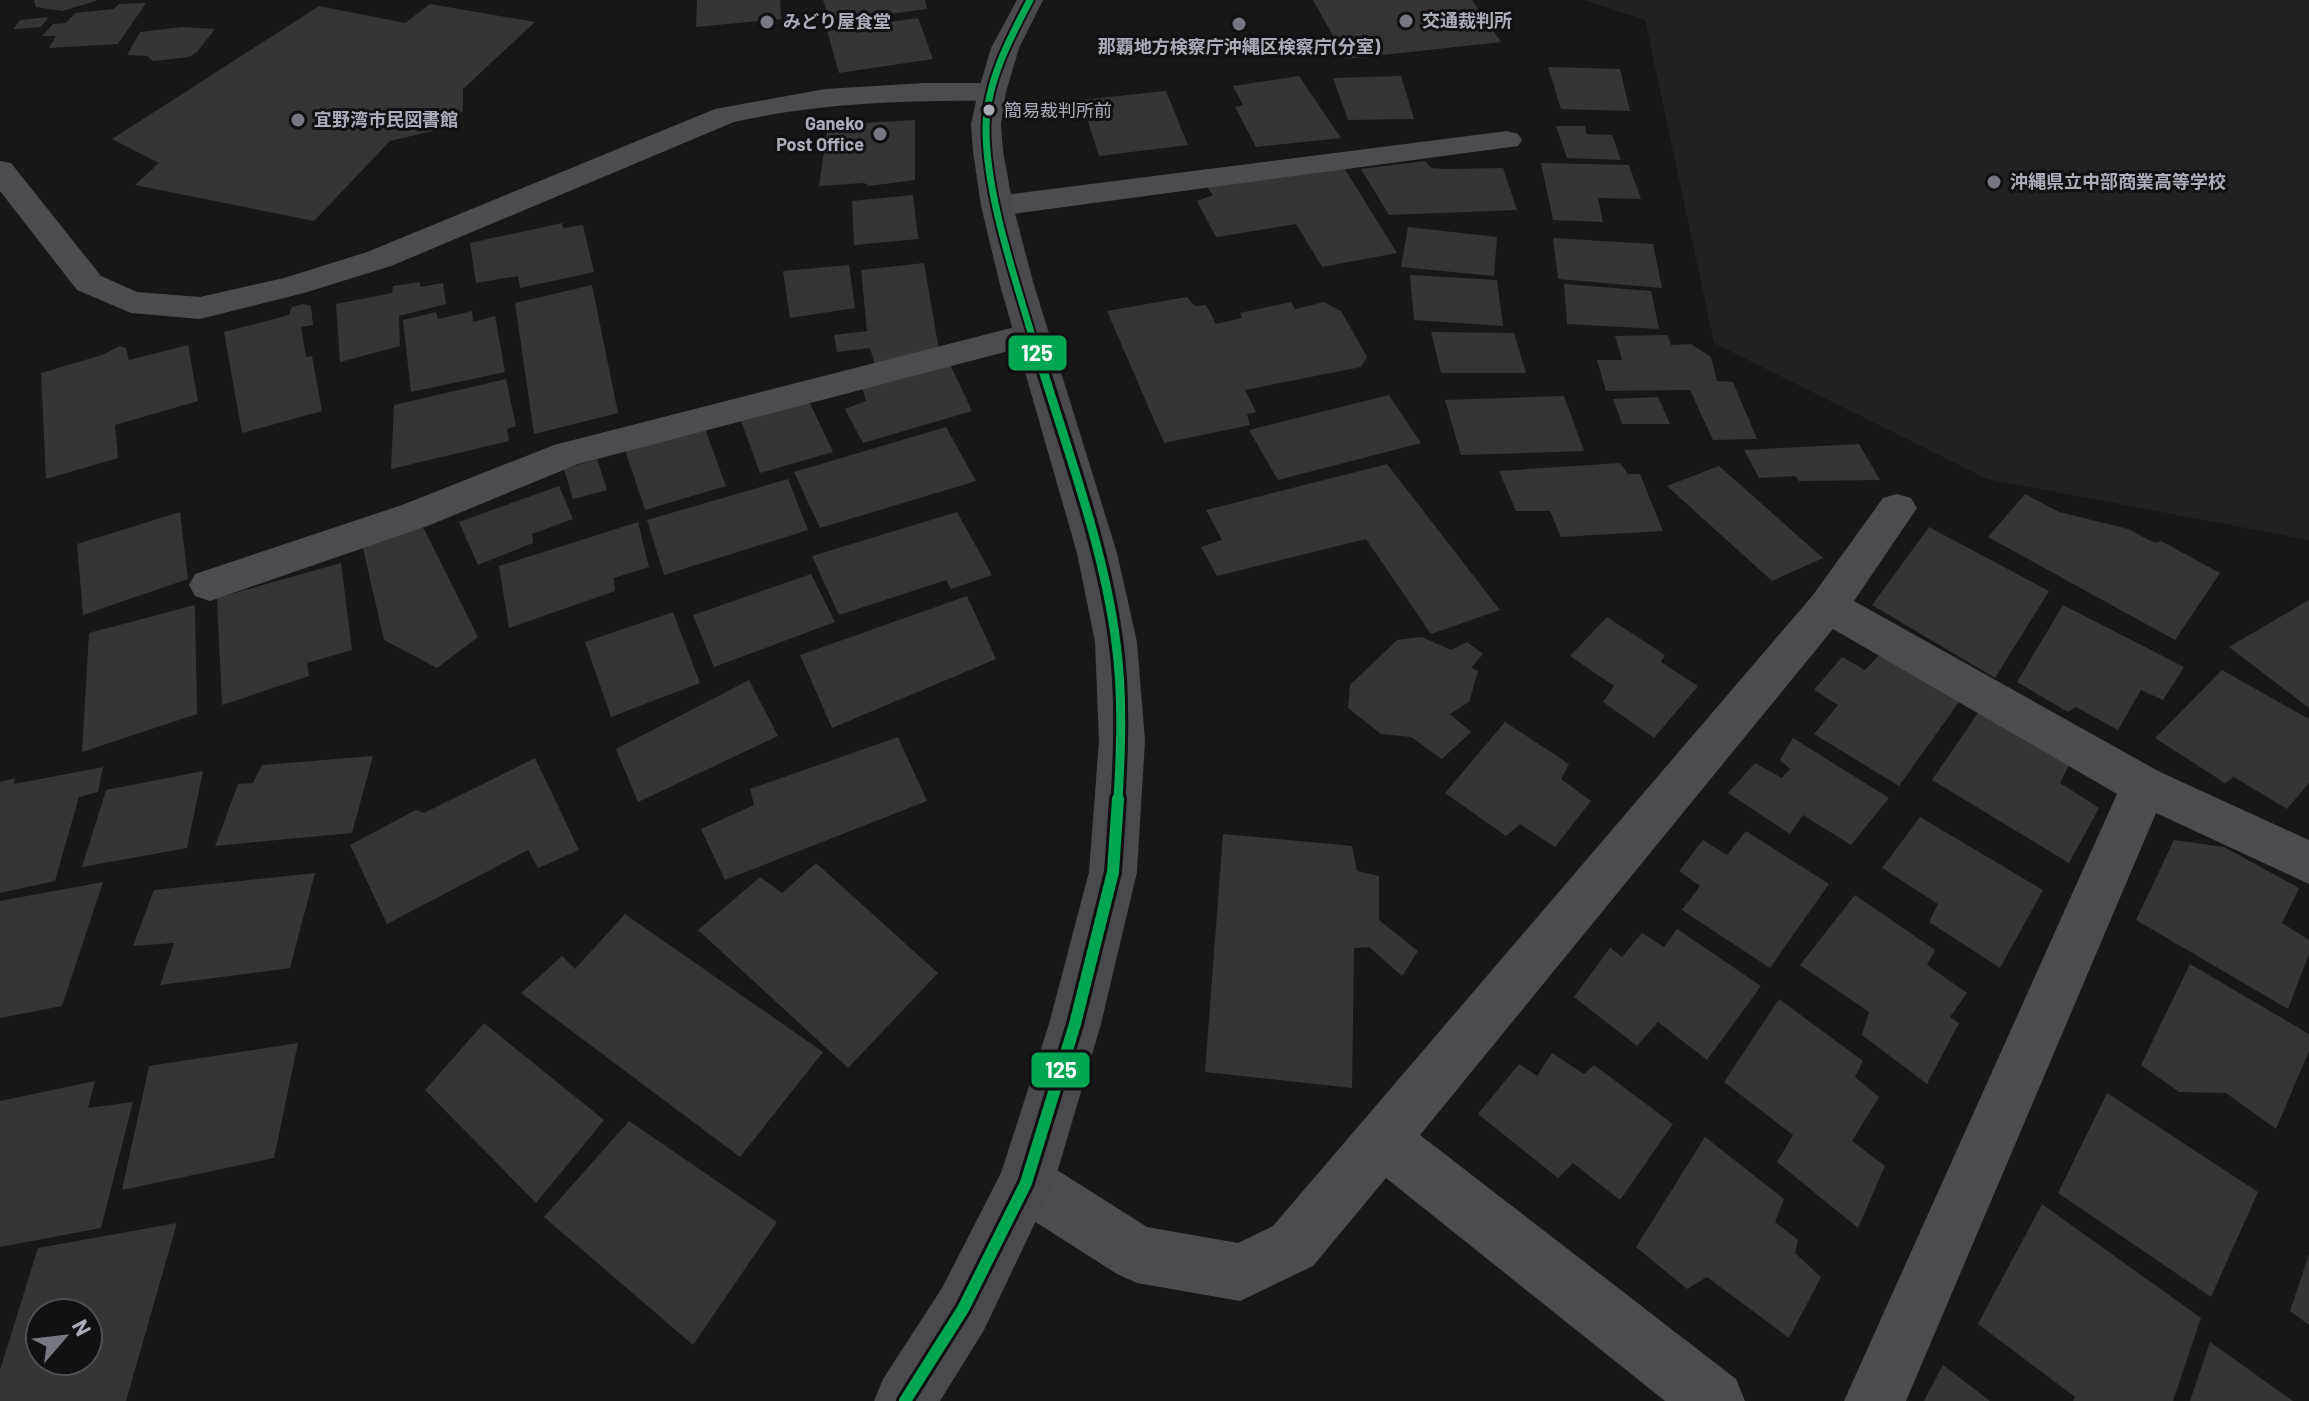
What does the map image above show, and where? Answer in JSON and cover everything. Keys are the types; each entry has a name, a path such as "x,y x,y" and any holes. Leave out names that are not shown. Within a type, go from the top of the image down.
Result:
{"main road":[{"path":"905,1401 963,1309 1026,1183 1075,1024 1113,872 1122,741 1116,642 1097,553 1031,334 997,206 986,124 1005,48 1030,0"}],"street":[{"path":"0,170 89,283 131,302 200,308 292,286 379,259 725,115 778,102 831,95 992,92"},
{"path":"997,206 1507,140"},
{"path":"210,585 416,515 567,454 1031,334"},
{"path":"1026,1183 1137,1254 1240,1272 1293,1246 1828,606 1897,508"},
{"path":"1828,606 2144,786 2309,863"},
{"path":"1875,1401 2144,786"},
{"path":"1382,1140 1714,1401"}],"shaded area":[{"name":"沖縄県立中部商業高等学校","path":"1584,0 2309,0 2309,540 1987,479 1714,343 1645,20"}],"building":[{"path":"34,0 96,1 62,11 36,7"},
{"path":"697,0 780,0 781,19 696,27"},
{"path":"823,0 925,0 927,9 830,22"},
{"name":"交通裁判所","path":"1313,0 1472,0 1501,42 1346,59"},
{"path":"146,3 118,44 49,48 56,36 42,36 53,24 66,23 75,13 114,9 119,4"},
{"name":"宜野湾市民図書館","path":"430,4 535,22 463,89 463,111 445,128 390,141 314,221 135,185 159,163 112,139 319,6 405,23"},
{"path":"49,17 41,27 13,29 20,20"},
{"path":"918,18 933,59 839,73 827,31"},
{"path":"182,27 215,29 197,52 189,57 153,61 147,56 127,55 140,32"},
{"path":"1548,67 1620,69 1630,111 1561,109"},
{"path":"1299,76 1341,138 1256,147 1235,107 1243,105 1233,86"},
{"path":"1401,76 1414,119 1348,120 1333,78"},
{"path":"1166,91 1188,145 1099,156 1081,100"},
{"path":"915,120 915,180 869,186 864,183 819,186 828,125"},
{"path":"1556,126 1585,126 1586,134 1612,135 1621,160 1567,158"},
{"path":"1425,161 1431,168 1503,168 1517,210 1389,215 1361,169"},
{"path":"1541,163 1629,165 1641,199 1598,198 1603,222 1553,220"},
{"path":"1343,166 1397,253 1322,267 1296,224 1216,237 1197,201 1213,195 1207,187"},
{"path":"913,195 918,239 854,245 852,201"},
{"path":"562,223 563,228 583,225 594,272 520,288 518,276 476,283 470,243"},
{"path":"1408,227 1497,237 1494,276 1401,267"},
{"path":"1553,238 1653,244 1662,288 1558,279"},
{"path":"924,263 939,350 875,365 870,348 837,352 834,335 867,331 861,270"},
{"path":"849,265 855,308 790,318 783,271"},
{"path":"1410,275 1497,280 1503,326 1414,320"},
{"path":"420,282 420,287 443,283 446,304 399,316 400,346 340,362 336,304 392,293 393,286"},
{"path":"1564,284 1651,291 1659,329 1567,324"},
{"path":"592,285 618,413 534,434 515,303"},
{"path":"1187,297 1195,306 1206,305 1216,324 1242,318 1240,313 1291,302 1295,309 1324,302 1341,311 1367,357 1361,367 1245,390 1256,412 1247,414 1250,425 1164,443 1107,311"},
{"path":"303,304 311,306 313,325 301,327 306,357 312,356 322,411 242,433 224,332 289,315 292,307"},
{"path":"472,311 473,322 495,316 505,372 411,392 403,320 436,312 438,319"},
{"path":"1431,332 1514,333 1526,373 1441,373"},
{"path":"1667,335 1671,345 1691,344 1711,357 1717,381 1733,382 1757,439 1713,440 1690,390 1606,391 1597,360 1622,360 1615,336"},
{"path":"188,345 198,401 115,425 118,458 46,479 41,373 102,355 120,346 126,348 129,360"},
{"path":"948,360 972,411 863,443 845,409 866,401 861,384"},
{"path":"506,379 516,426 507,429 509,441 391,469 394,405"},
{"path":"1389,395 1421,443 1278,480 1249,430"},
{"path":"1564,396 1584,451 1461,455 1445,400"},
{"path":"1658,397 1670,424 1622,424 1613,399"},
{"path":"808,399 833,452 760,473 740,418"},
{"path":"704,426 726,486 645,510 624,447"},
{"path":"946,427 976,481 820,528 794,472"},
{"path":"1859,444 1880,480 1799,481 1795,476 1759,478 1744,450"},
{"path":"597,459 607,490 573,499 564,469"},
{"path":"1620,463 1628,474 1640,474 1663,531 1561,537 1550,511 1516,511 1499,471"},
{"path":"1387,464 1500,610 1431,634 1366,539 1217,576 1201,547 1222,540 1206,510"},
{"path":"1719,466 1823,558 1772,581 1667,486"},
{"path":"788,479 808,530 664,575 647,520"},
{"path":"559,486 573,519 532,534 533,543 478,565 459,522"},
{"path":"2025,494 2059,512 2128,529 2155,543 2161,541 2220,573 2175,640 1988,537"},
{"path":"180,512 188,579 83,615 77,544"},
{"path":"957,512 992,575 951,589 946,580 839,615 812,556"},
{"path":"638,522 649,567 614,578 615,591 509,628 499,566"},
{"path":"421,523 478,637 437,668 384,640 362,544"},
{"path":"1929,527 2049,591 1995,678 1872,605"},
{"path":"341,563 352,650 307,663 309,676 222,705 217,598"},
{"path":"811,574 835,622 714,667 693,615"},
{"path":"967,596 996,659 832,728 800,655"},
{"path":"2309,600 2309,708 2229,647"},
{"path":"195,605 197,714 82,752 89,633"},
{"path":"2063,605 2184,667 2163,700 2141,690 2118,730 2076,707 2068,712 2017,682"},
{"path":"673,612 700,683 611,717 585,642"},
{"path":"1607,617 1665,655 1661,662 1698,686 1654,738 1603,702 1614,686 1570,656"},
{"path":"1422,637 1451,650 1467,642 1483,654 1471,668 1478,671 1469,702 1450,714 1471,732 1442,759 1411,737 1381,734 1348,708 1350,685 1397,640"},
{"path":"1886,648 1964,695 1899,786 1814,734 1838,705 1814,690 1842,657 1865,670"},
{"path":"2222,670 2309,719 2309,783 2287,809 2234,777 2225,783 2155,738"},
{"path":"749,680 778,736 638,802 616,749"},
{"path":"1982,707 2072,759 2060,783 2099,808 2069,863 1932,780"},
{"path":"1505,722 1569,764 1561,779 1591,801 1555,847 1520,824 1506,836 1445,793"},
{"path":"898,737 927,801 725,880 701,829 754,805 750,789"},
{"path":"1793,738 1889,798 1851,845 1803,815 1790,834 1728,793 1755,763 1782,778 1790,769 1780,760"},
{"path":"373,756 352,833 215,846 238,784 253,783 262,765"},
{"path":"535,758 579,850 538,868 528,850 387,924 350,845 416,810 424,813"},
{"path":"103,767 98,792 79,797 55,881 0,893 0,782 15,778 14,784"},
{"path":"203,771 187,848 82,867 106,790"},
{"path":"1920,817 2043,890 2000,968 1929,922 1938,904 1882,868"},
{"path":"1746,831 1829,884 1770,968 1682,910 1700,886 1679,871 1703,840 1727,855"},
{"path":"1223,834 1352,846 1357,871 1379,876 1379,920 1418,951 1402,976 1369,947 1354,948 1352,1088 1205,1072"},
{"path":"2174,840 2224,847 2299,888 2282,923 2309,940 2309,954 2288,1009 2136,920"},
{"path":"816,863 938,973 848,1068 698,930 760,877 782,893"},
{"path":"315,873 290,968 160,985 174,943 133,946 154,890"},
{"path":"103,882 62,1006 0,1018 0,901"},
{"path":"1855,895 1935,950 1927,965 1967,993 1950,1017 1959,1023 1927,1084 1862,1035 1869,1012 1800,965"},
{"path":"625,914 823,1052 740,1157 521,993 562,956 575,969"},
{"path":"1677,929 1761,986 1707,1060 1658,1022 1637,1046 1574,997 1610,948 1622,957 1642,933 1664,947"},
{"path":"2190,964 2309,1034 2309,1051 2276,1129 2226,1093 2179,1092 2141,1065"},
{"path":"1779,999 1863,1061 1855,1077 1879,1097 1852,1141 1885,1166 1858,1228 1777,1162 1793,1135 1724,1082"},
{"path":"484,1023 604,1120 536,1203 425,1090"},
{"path":"298,1043 274,1158 122,1190 149,1066"},
{"path":"1552,1053 1584,1074 1594,1065 1673,1124 1620,1200 1573,1163 1558,1178 1478,1114 1519,1064 1537,1076"},
{"path":"95,1081 88,1108 133,1102 101,1228 0,1247 0,1101"},
{"path":"2107,1093 2258,1192 2211,1297 2058,1193"},
{"path":"629,1121 777,1222 693,1345 544,1217"},
{"path":"1705,1137 1784,1199 1775,1222 1798,1240 1795,1253 1821,1277 1789,1338 1707,1277 1687,1289 1636,1247"},
{"path":"2042,1204 2201,1318 2173,1401 2073,1401 2075,1397 1978,1324"},
{"path":"177,1223 126,1401 0,1401 0,1370 38,1248"},
{"path":"2309,1254 2309,1325 2290,1311"},
{"path":"2210,1342 2293,1401 2190,1401"},
{"path":"1943,1365 1990,1401 1924,1401"}],"transit line":[{"name":"125","path":"905,1401 963,1309 1026,1183 1075,1024 1113,872 1122,741 1116,642 1097,553 1017,285 997,206 988,151 986,124 992,92 1005,48 1030,0"}],"place":[{"name":"交通裁判所","path":"1406,21"},
{"name":"みどり屋食堂","path":"767,22"},
{"name":"那覇地方検察庁沖縄区検察庁(分室)","path":"1239,24"},
{"name":"簡易裁判所前","path":"989,110"},
{"name":"宜野湾市民図書館","path":"298,120"},
{"name":"Ganeko Post Office","path":"880,134"},
{"name":"沖縄県立中部商業高等学校","path":"1994,182"}]}
